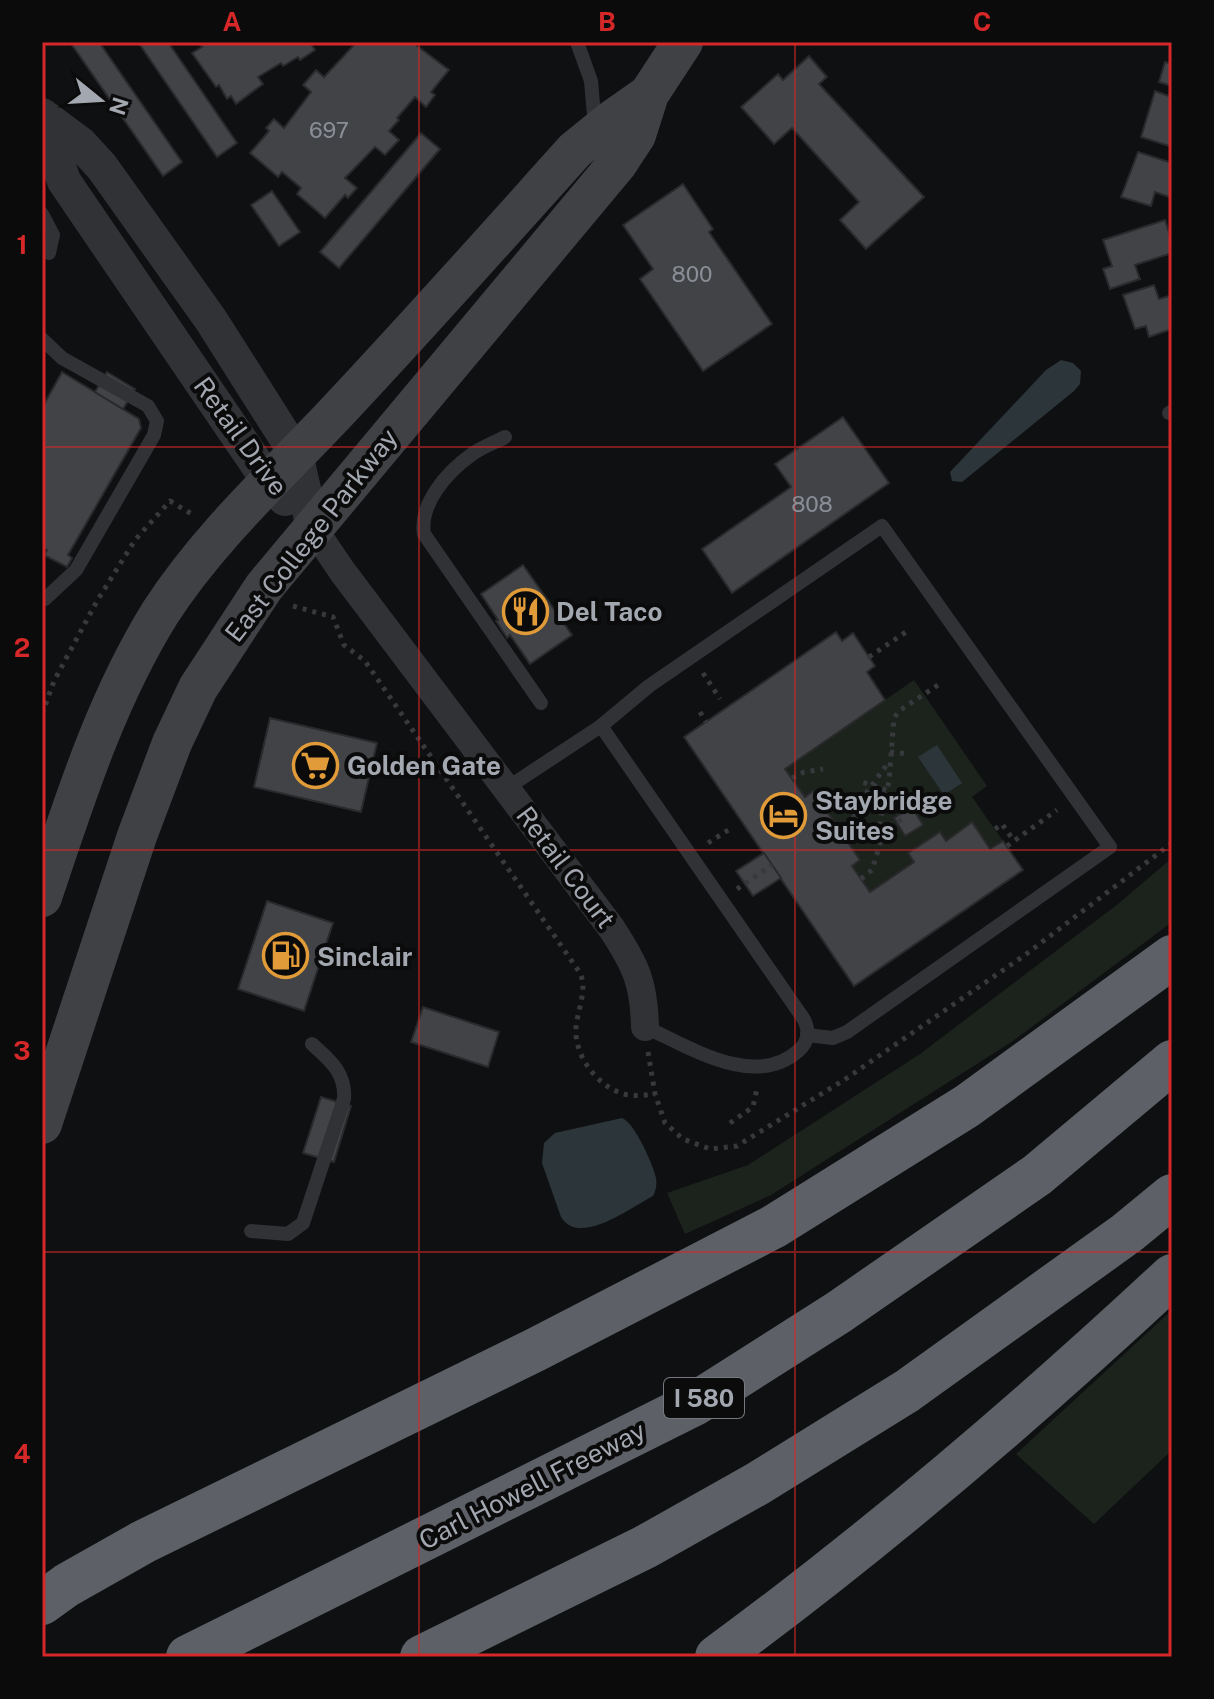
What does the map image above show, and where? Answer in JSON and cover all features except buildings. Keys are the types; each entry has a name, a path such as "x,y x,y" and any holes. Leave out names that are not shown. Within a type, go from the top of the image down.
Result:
{"highway":[{"path":"42,1603 67,1585 143,1542 600,1318 773,1227 967,1106 1172,957"},
{"name":"Carl Howell Freeway","path":"188,1657 696,1403 839,1312 1037,1175 1172,1062"},
{"path":"422,1657 645,1547 757,1484 907,1391 1127,1233 1172,1196"},
{"path":"717,1657 948,1478 1172,1276"},
{"path":"42,1573 143,1542"}],"main road":[{"name":"East College Parkway","path":"42,1124 137,836 183,715 246,612 617,164 636,135 649,94 683,42"},
{"name":"East College Parkway","path":"42,897 50,855 125,675 174,593 210,545 575,150 649,94"}],"street":[{"name":"Retail Drive","path":"42,116 64,181 283,468 313,528"},
{"name":"Retail Court","path":"313,528 626,951 642,986 645,1027"}],"lane":[{"path":"577,42 591,81 595,132"},
{"path":"42,214 53,235 49,253"},
{"path":"42,339 62,358 148,406 157,421 154,435 76,570 45,599"},
{"path":"505,437 470,455 444,482 426,507 422,521 424,534 541,703"},
{"path":"507,788 601,726 649,686 882,526 1110,847 847,1032 833,1038 807,1035"},
{"path":"601,726 803,1018 807,1035 805,1044 793,1055 780,1062 756,1067 728,1063 645,1027"},
{"path":"251,1231 288,1234 303,1223 344,1099 342,1078 312,1044"}],"path":[{"path":"42,714 54,681 135,540 170,501 202,520"},
{"path":"293,607 333,617 344,645 365,661 580,973 584,984 576,1034 592,1073 605,1086 621,1094 655,1094"},
{"path":"869,657 906,632"},
{"path":"692,657 720,699"},
{"path":"861,879 872,870 880,844 892,724 897,713 941,683"},
{"path":"700,712 706,722"},
{"path":"890,752 908,754"},
{"path":"846,839 861,800 890,762"},
{"path":"792,778 804,772 823,769"},
{"path":"839,795 840,806 855,818 880,827 892,826 904,818 887,790 862,782"},
{"path":"825,808 840,806"},
{"path":"995,829 1002,824 1014,841"},
{"path":"1007,846 1038,824"},
{"path":"736,890 772,865"},
{"path":"730,1123 749,1112 755,1103 756,1067"}],"shaded area":[{"path":"1061,360 1073,363 1081,371 1080,384 1074,391 962,482 952,481 950,472 1046,370"},
{"path":"914,680 987,786 972,797 1003,841 990,849 972,822 946,841 939,832 909,853 914,862 870,892 852,866 860,859 814,791 805,797 785,769"},
{"path":"937,745 962,783 944,795 918,757"},
{"path":"1172,858 1172,922 1013,1041 771,1195 685,1234 667,1193 748,1165 920,1054 1118,904"},
{"path":"622,1118 637,1135 651,1163 656,1181 653,1196 619,1216 592,1227 569,1225 561,1217 542,1163 544,1143 555,1133"},
{"path":"1172,1310 1172,1450 1094,1524 1016,1454"}],"place":[{"name":"Del Taco","path":"525,611"},
{"name":"Golden Gate","path":"316,765"},
{"name":"Staybridge Suites","path":"784,815"},
{"name":"Sinclair","path":"286,956"}]}
